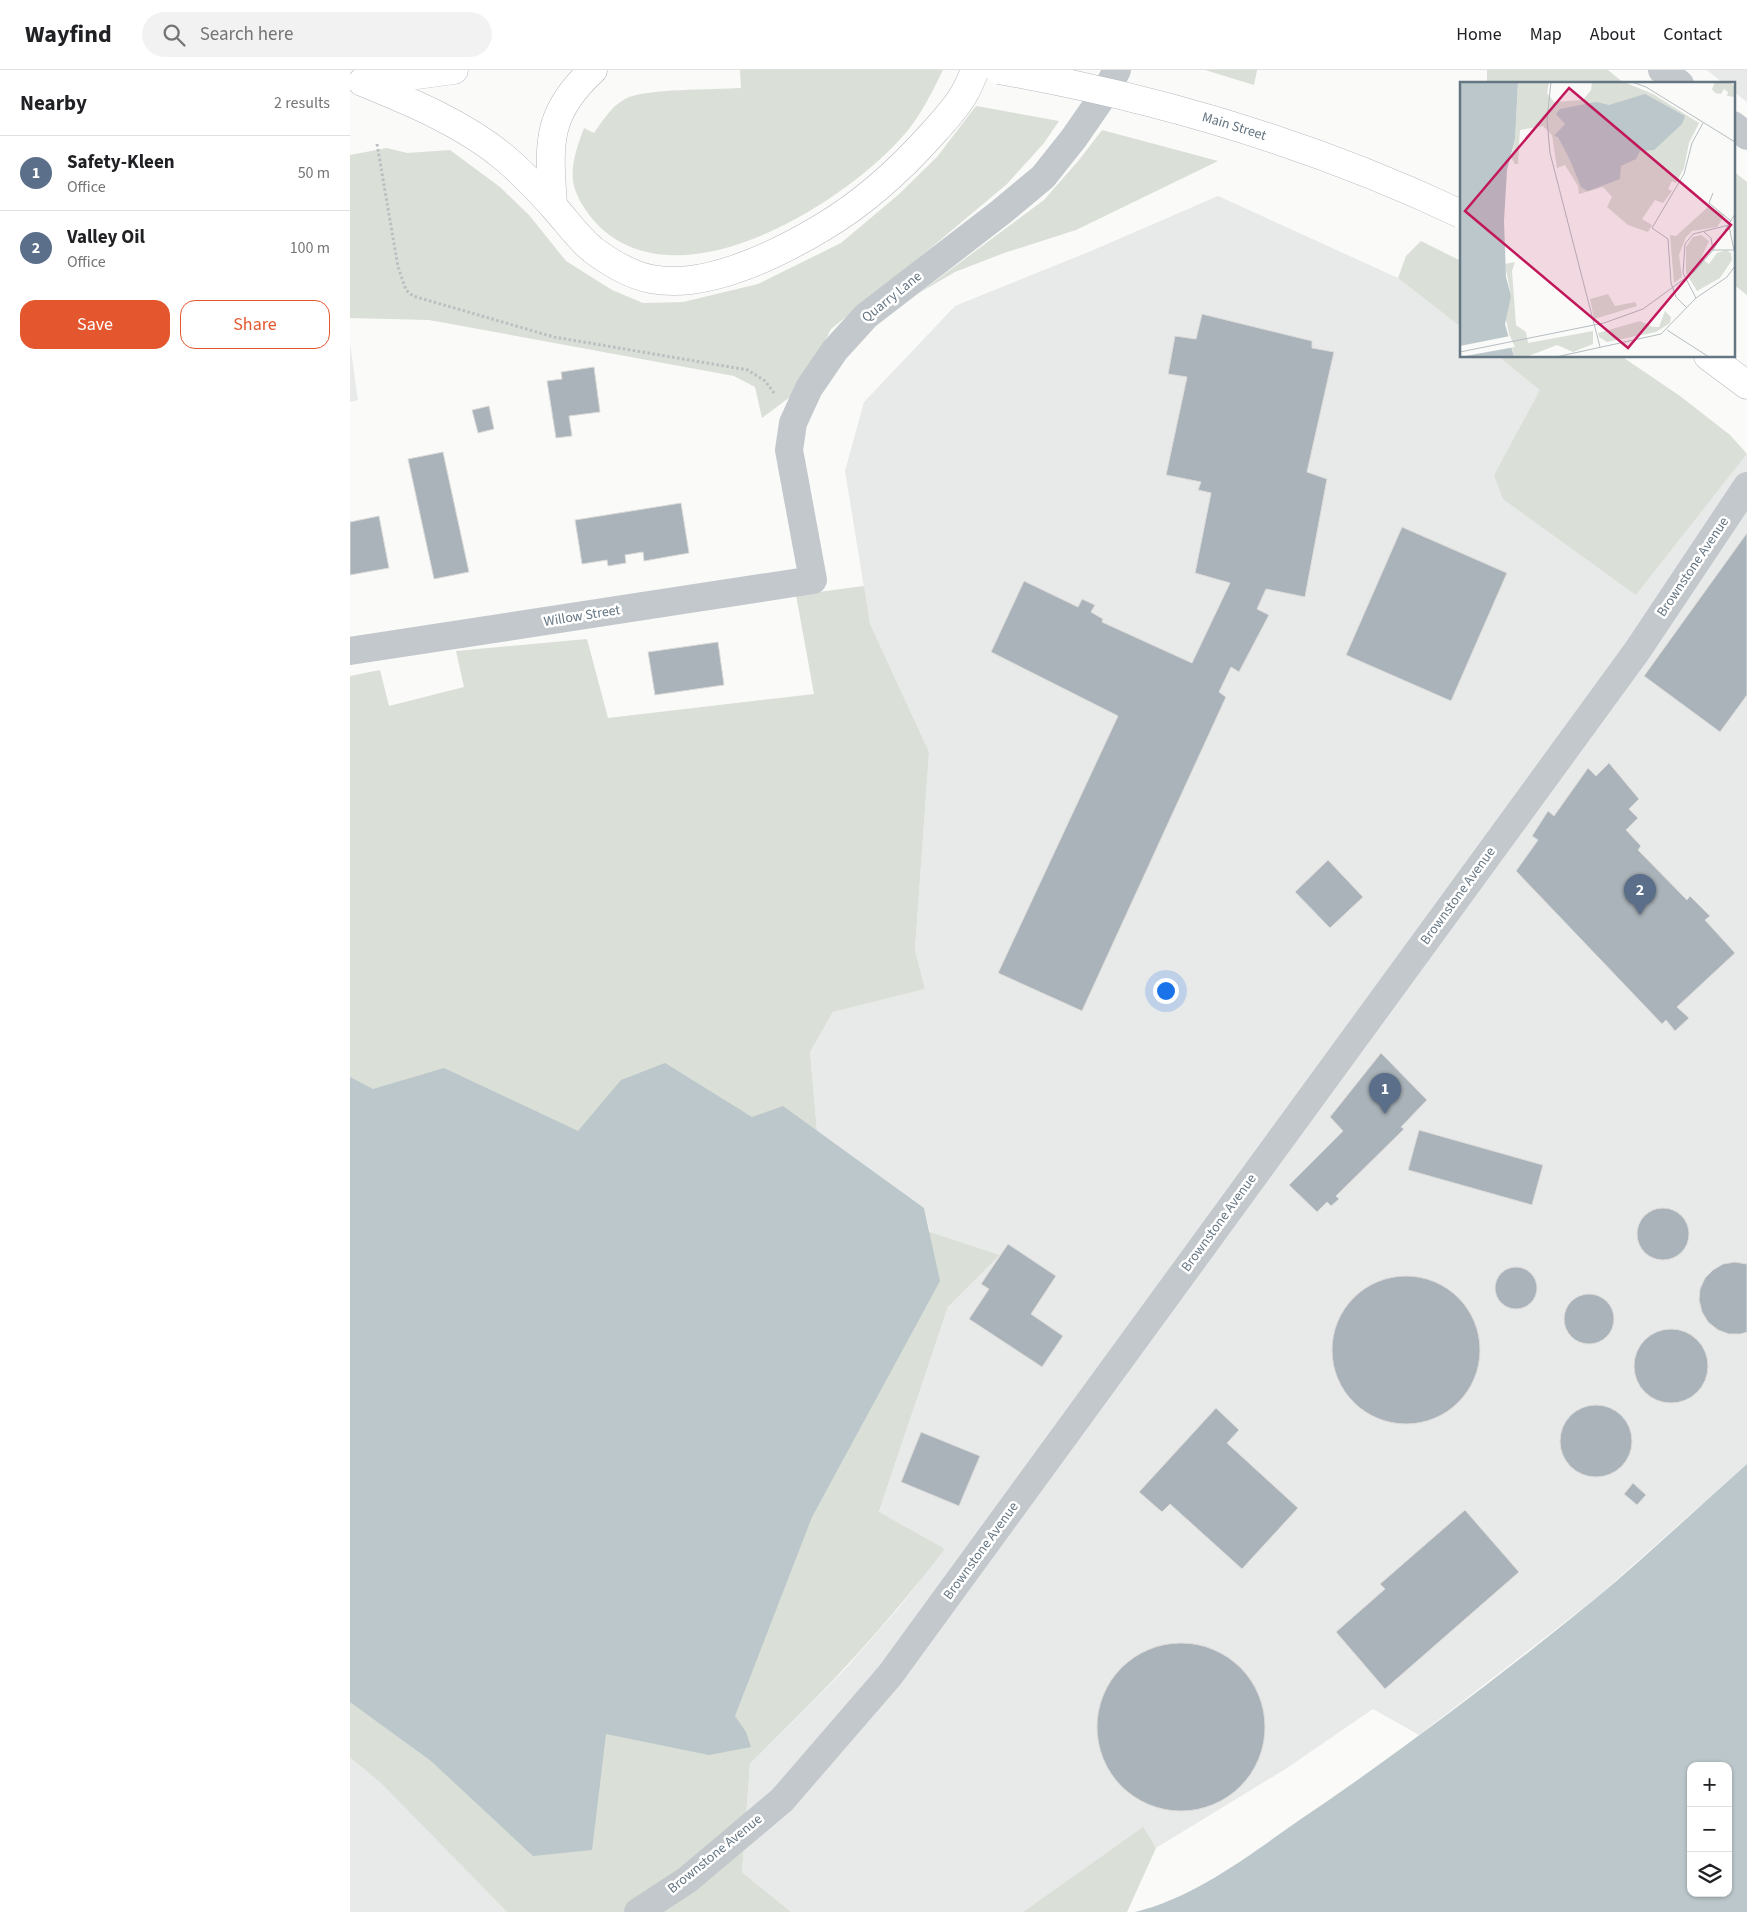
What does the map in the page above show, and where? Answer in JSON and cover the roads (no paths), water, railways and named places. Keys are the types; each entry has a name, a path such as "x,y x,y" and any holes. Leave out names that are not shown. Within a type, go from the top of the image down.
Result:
{"highway":[{"path":"363,79 454,70"},
{"path":"553,205 550,155 554,126 576,87 593,70"},
{"path":"363,79 479,139 505,158 553,205 573,230 594,250 609,260 651,279 673,280 713,275 734,270 765,258 829,223 871,193 897,170 945,120 964,95 975,70"},
{"name":"Main Street","path":"999,70 1065,82 1183,112 1295,145 1406,188 1460,214"},
{"path":"1711,358 1747,385"}],"street":[{"name":"Quarry Lane","path":"813,580 789,450 793,423 809,388 831,356 866,316 1001,212 1043,177 1084,124 1103,96 1117,70"},
{"path":"1662,70 1677,82"},
{"path":"1734,126 1747,136"},
{"name":"Brownstone Avenue","path":"638,1912 687,1880 782,1800 890,1675 1637,651 1747,486"},
{"name":"Willow Street","path":"350,651 813,580"}],"place":[{"name":"Valley Oil","path":"1640,915"},
{"name":"Safety-Kleen","path":"1385,1114"}]}
